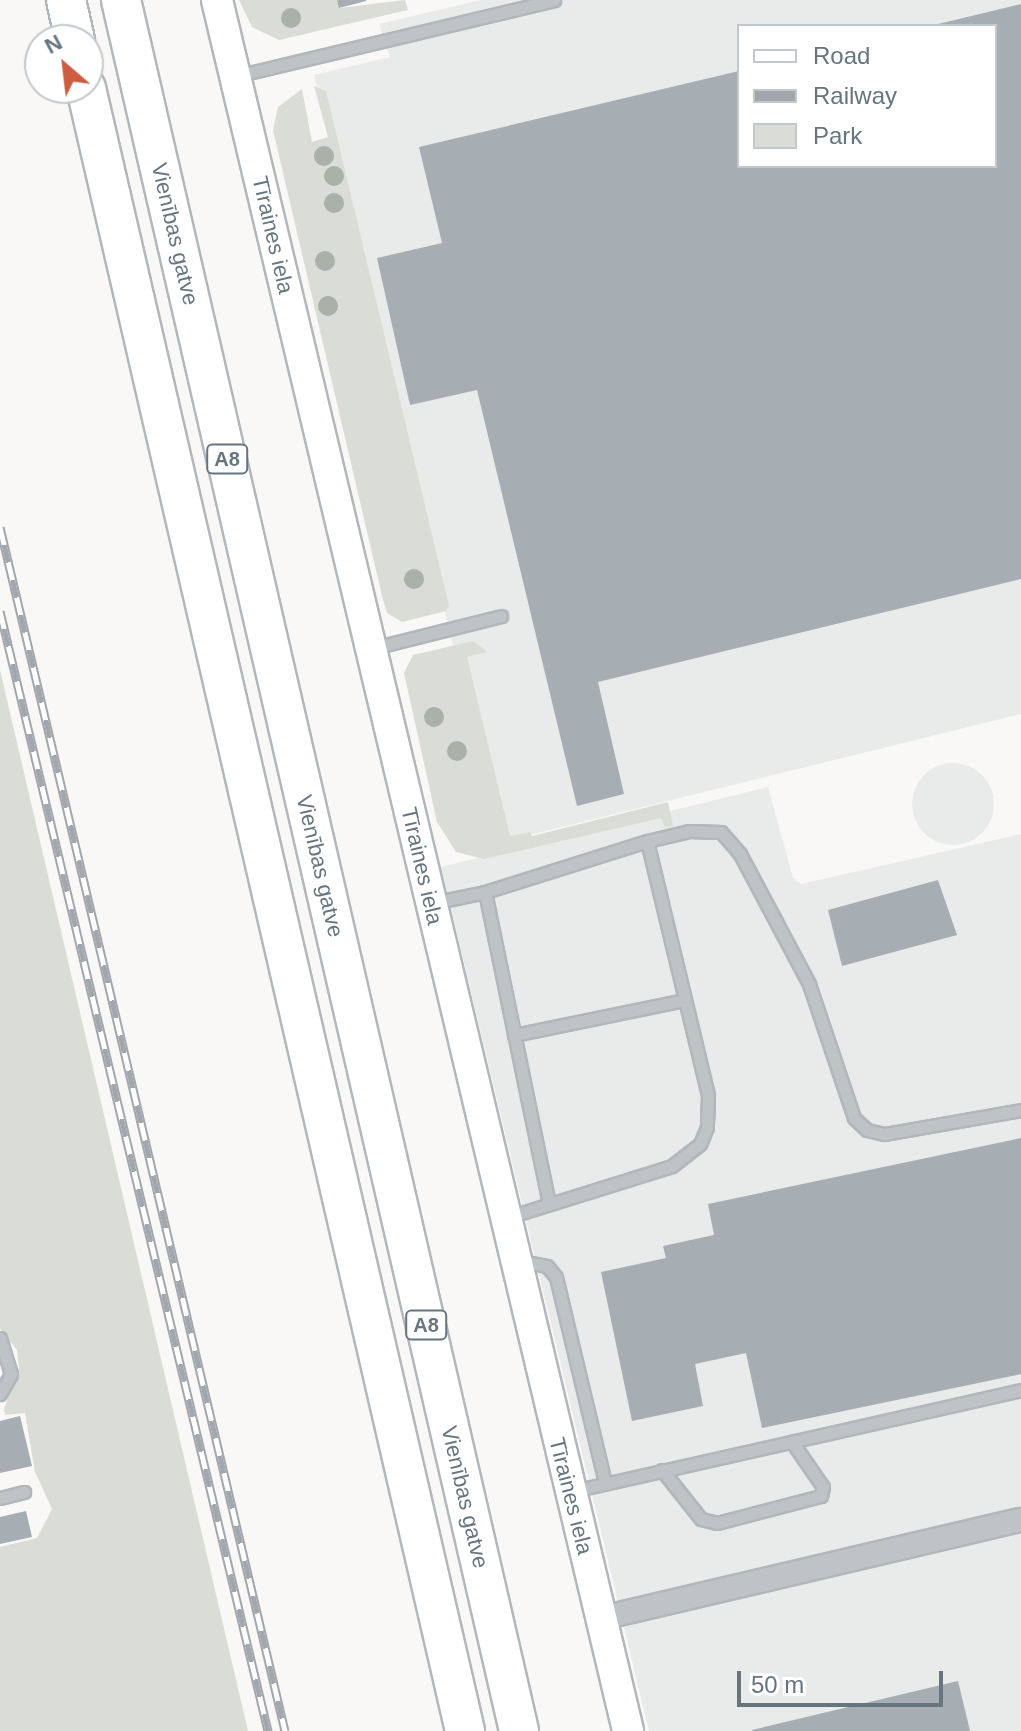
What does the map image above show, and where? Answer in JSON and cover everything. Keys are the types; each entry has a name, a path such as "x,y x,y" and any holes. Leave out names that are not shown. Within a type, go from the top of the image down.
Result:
{"highway":[{"path":"66,0 71,24"},
{"name":"Vienības gatve","path":"121,0 519,1731"},
{"name":"A8","path":"90,104 465,1731"},
{"path":"280,930 332,919"}],"street":[{"name":"Tīraines iela","path":"217,0 628,1731"},
{"path":"602,1618 1021,1520"}],"lane":[{"path":"235,76 554,0"},
{"path":"372,649 501,616"},
{"path":"431,903 485,892 647,841 689,831 721,832 740,854 809,984 854,1118 867,1130 885,1134 1021,1110"},
{"path":"506,1217 651,1175 700,1144 707,1127 708,1096 647,841"},
{"path":"485,892 549,1204"},
{"path":"514,1035 684,1000"},
{"path":"516,1260 547,1266 556,1277 605,1483"},
{"path":"0,1338 11,1374 0,1394"},
{"path":"569,1492 1021,1390"},
{"path":"662,1470 701,1519 717,1523 821,1496 823,1487 792,1442"},
{"path":"0,1498 24,1492"}],"shaded area":[{"path":"481,0 1021,0 1021,714 501,842 314,75 390,57 379,24"},
{"path":"945,763 961,763 976,770 987,781 994,804 991,820 982,833 961,845 945,845 930,838 919,827 912,812 912,796 919,781 930,770"},
{"path":"768,787 793,878 801,884 1021,834 1021,1731 649,1731 441,867"}],"green space":[{"path":"239,0 337,0 340,8 405,0 408,10 279,40 252,27"},
{"path":"314,86 326,91 449,606 446,611 402,622 387,613 383,600 273,130 278,107 302,89 312,142 328,137"},
{"path":"473,641 487,652 467,657 510,836 530,832 532,836 668,802 673,826 665,827 661,818 484,859 456,852 437,822 404,673 413,655"},
{"path":"0,670 248,1731 0,1731 0,1547 37,1538 52,1509 35,1472 25,1413 5,1415 4,1409 19,1368 17,1350 0,1329"}],"building":[{"path":"337,0 366,0 366,1 339,8"},
{"path":"1021,4 1021,579 598,682 624,794 577,806 477,390 410,405 377,258 442,243 419,147 737,71 737,168 997,168 997,24 938,24"},
{"path":"938,880 957,935 842,966 828,910"},
{"path":"1021,1138 1021,1374 762,1428 746,1353 695,1364 703,1406 632,1421 601,1272 666,1258 663,1246 714,1235 708,1204"},
{"path":"20,1416 32,1466 0,1473 0,1421"},
{"path":"26,1511 32,1537 0,1544 0,1517"},
{"path":"958,1681 970,1731 752,1731 752,1730"}],"railway":[{"path":"0,527 285,1731"},
{"path":"0,611 268,1731"}]}
